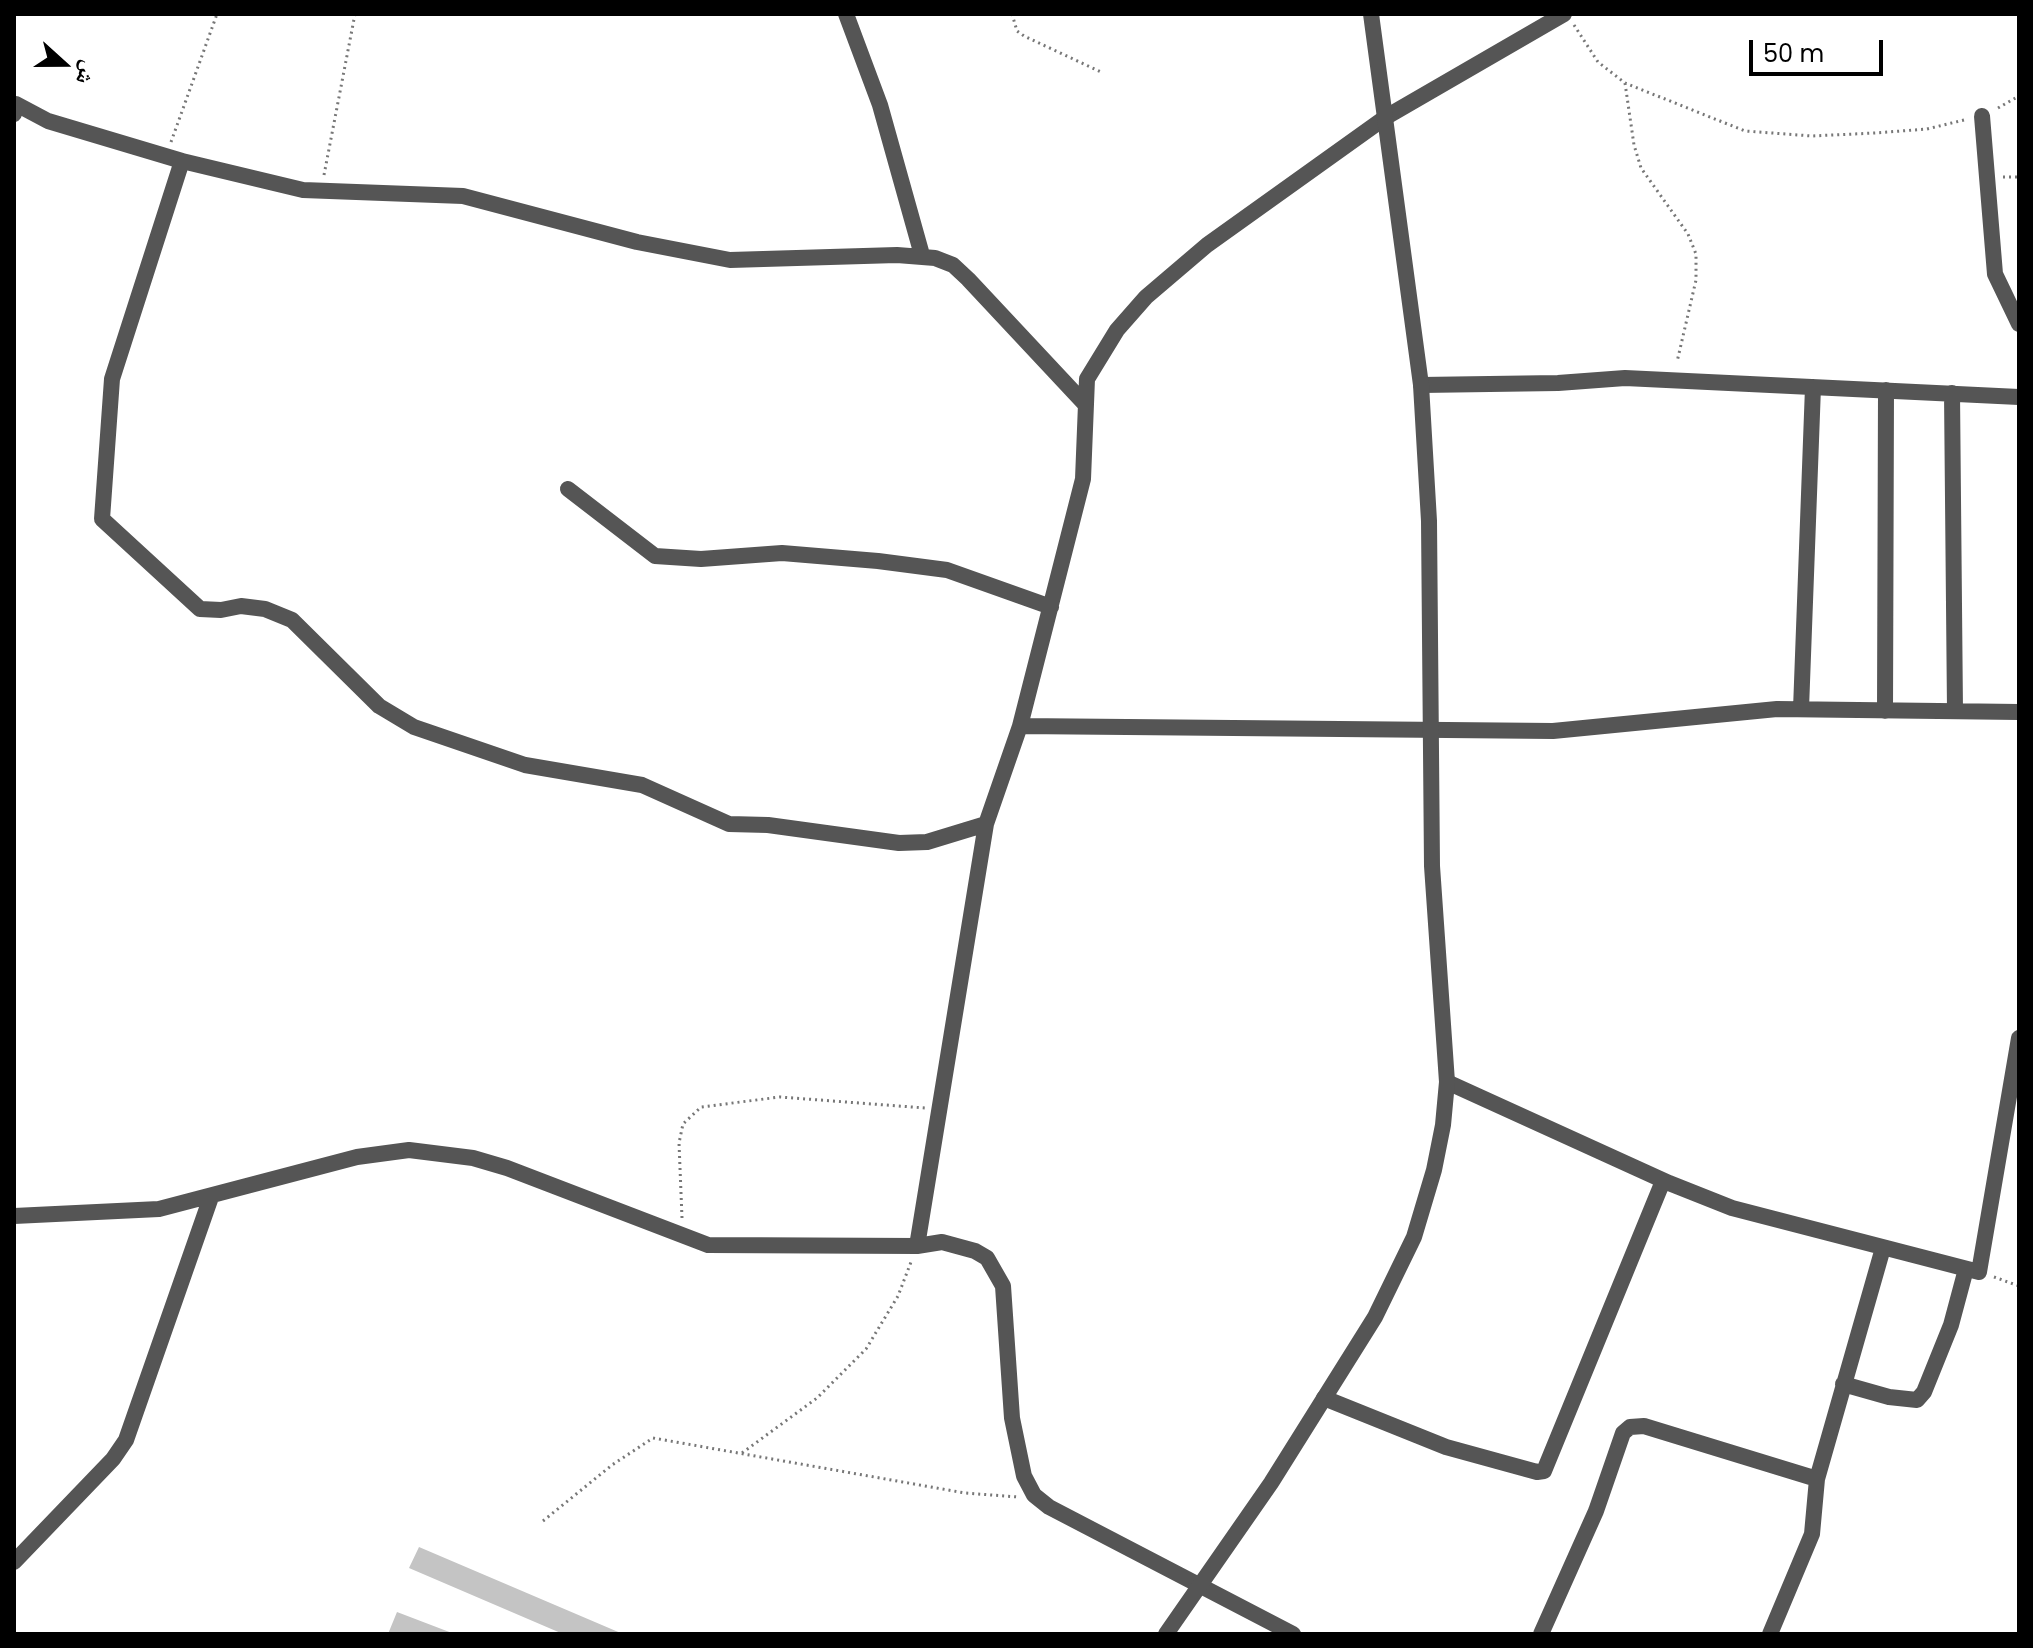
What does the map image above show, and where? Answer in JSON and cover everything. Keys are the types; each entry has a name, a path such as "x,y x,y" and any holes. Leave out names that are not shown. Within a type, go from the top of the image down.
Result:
{"street":[{"path":"846,14 880,105 922,255"},
{"path":"1166,1634 1375,1317 1414,1237 1434,1170 1447,1082 1432,866 1429,521 1421,385 1371,14"},
{"path":"917,1246 986,824 1020,726 1083,479 1087,379 1101,353 1146,297 1218,237 1386,117 1566,14"},
{"path":"14,114 16,104 48,121 174,158 321,192 463,196 637,242 730,260 922,255 953,265 1084,403"},
{"path":"1982,116 1995,274 2019,324"},
{"path":"174,158 112,379 102,519 195,605 204,611 241,606 265,609 292,620 379,706 414,727 525,765 642,785 729,824 768,825 913,843 986,824"},
{"path":"1421,385 1558,383 1625,378 2019,397"},
{"path":"1801,709 1813,387"},
{"path":"1885,711 1886,390"},
{"path":"1952,393 1955,711"},
{"path":"568,489 655,556 701,559 782,553 916,566 947,570 1051,607"},
{"path":"1020,726 1303,726 1433,733 1553,731 1801,709 2019,712"},
{"path":"1843,1384 1889,1397 1917,1400 1924,1392 1972,1271 2019,1038"},
{"path":"1447,1082 1663,1181 1732,1208 1972,1271"},
{"path":"14,1216 126,1213 211,1197 389,1151 431,1151 507,1168 708,1245 955,1245 987,1258 998,1271 1007,1309 1012,1418 1024,1476 1034,1495 1049,1507 1293,1634"},
{"path":"1324,1398 1488,1461 1544,1471 1663,1181"},
{"path":"14,1562 113,1459 126,1440 211,1197"},
{"path":"1770,1634 1812,1534 1817,1479 1883,1248"},
{"path":"1541,1634 1596,1511 1623,1433 1630,1427 1644,1426 1817,1479"}],"path":[{"path":"174,158 217,14"},
{"path":"321,192 355,14"},
{"path":"1012,14 1017,31 1024,36 1101,72"},
{"path":"1566,14 1598,62 1625,83 1745,131 1812,136 1927,129 1982,116 2019,96"},
{"path":"1625,83 1634,145 1641,168 1688,234 1696,254 1696,280 1673,380"},
{"path":"683,1235 679,1143 683,1124 701,1107 780,1097 940,1109"},
{"path":"742,1453 817,1398 866,1349 898,1296 917,1246"},
{"path":"1972,1271 2019,1286"},
{"path":"543,1521 612,1465 653,1438 965,1493 1034,1495"}],"building":[{"path":"419,1547 623,1634 563,1634 409,1568"},
{"path":"397,1612 452,1633 452,1634 388,1634"}]}
